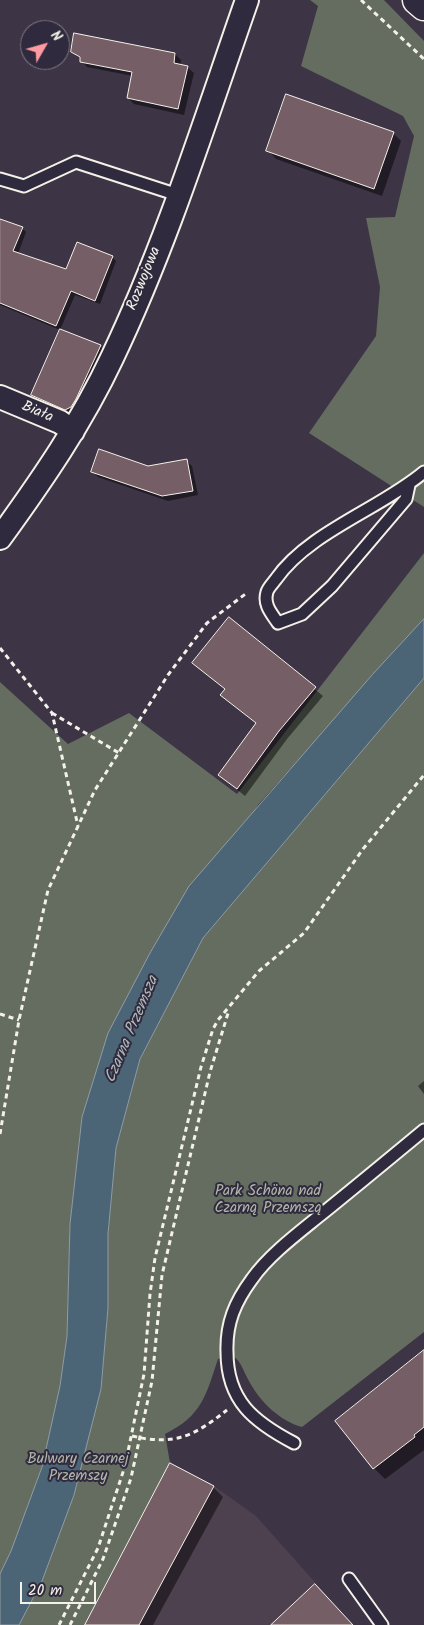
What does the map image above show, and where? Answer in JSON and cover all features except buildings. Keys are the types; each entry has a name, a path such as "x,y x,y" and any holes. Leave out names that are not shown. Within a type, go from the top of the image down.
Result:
{"main road":[{"path":"417,0 424,6"}],"street":[{"name":"Rozwojowa","path":"0,538 46,473 72,431 112,358 178,195 247,0"},
{"name":"Biała","path":"0,397 60,422 72,431"}],"lane":[{"path":"0,179 24,186 76,162 178,195"},
{"path":"409,485 406,500 332,586 302,614 278,623 267,607 267,592 282,570 342,524 409,485 424,472"},
{"path":"294,1443 263,1425 239,1400 229,1380 226,1334 232,1310 253,1277 291,1239 424,1130"},
{"path":"349,1579 382,1625"}],"path":[{"path":"361,0 424,59"},
{"path":"0,1134 19,1020 48,890 95,790 168,675 207,623 282,570"},
{"path":"0,648 52,713 119,753"},
{"path":"52,713 78,826"},
{"path":"60,1625 98,1548 118,1490 132,1436 144,1374 150,1294 155,1258 206,1050 218,1020 264,965 304,933 370,839 424,775"},
{"path":"70,1625 96,1574 113,1532 141,1438 155,1364 162,1275 210,1072 224,1021 231,1005"},
{"path":"0,1014 19,1020"},
{"path":"132,1436 179,1440 205,1428 239,1400"}],"shaded area":[{"path":"214,1486 256,1516 353,1625 85,1625"}],"green space":[{"path":"310,0 384,0 424,41 424,507 309,433 376,336 380,287 366,218 395,217 414,136 403,116 301,66 318,6"},
{"path":"424,553 424,619 258,805 82,1117 70,1224 67,1336 60,1386 101,1389 108,1308 108,1234 116,1148 140,1059 203,938 424,678 424,1332 302,1427 286,1420 271,1410 254,1389 240,1364 232,1355 218,1359 206,1394 195,1412 187,1420 165,1434 170,1463 85,1625 0,1625 0,682 68,744 129,713 237,794"}],"water":[{"name":"Czarna Przemsza","path":"424,619 424,678 203,938 140,1059 116,1148 108,1234 108,1308 101,1389 74,1495 42,1581 19,1625 0,1625 0,1574 11,1551 42,1467 60,1386 67,1336 70,1224 82,1117 108,1033 150,953 189,886 372,675"}],"park label":[{"name":"Park Schöna nad Czarną Przemszą","path":"268,1200"},
{"name":"Bulwary Czarnej Przemszy","path":"78,1468"}]}
